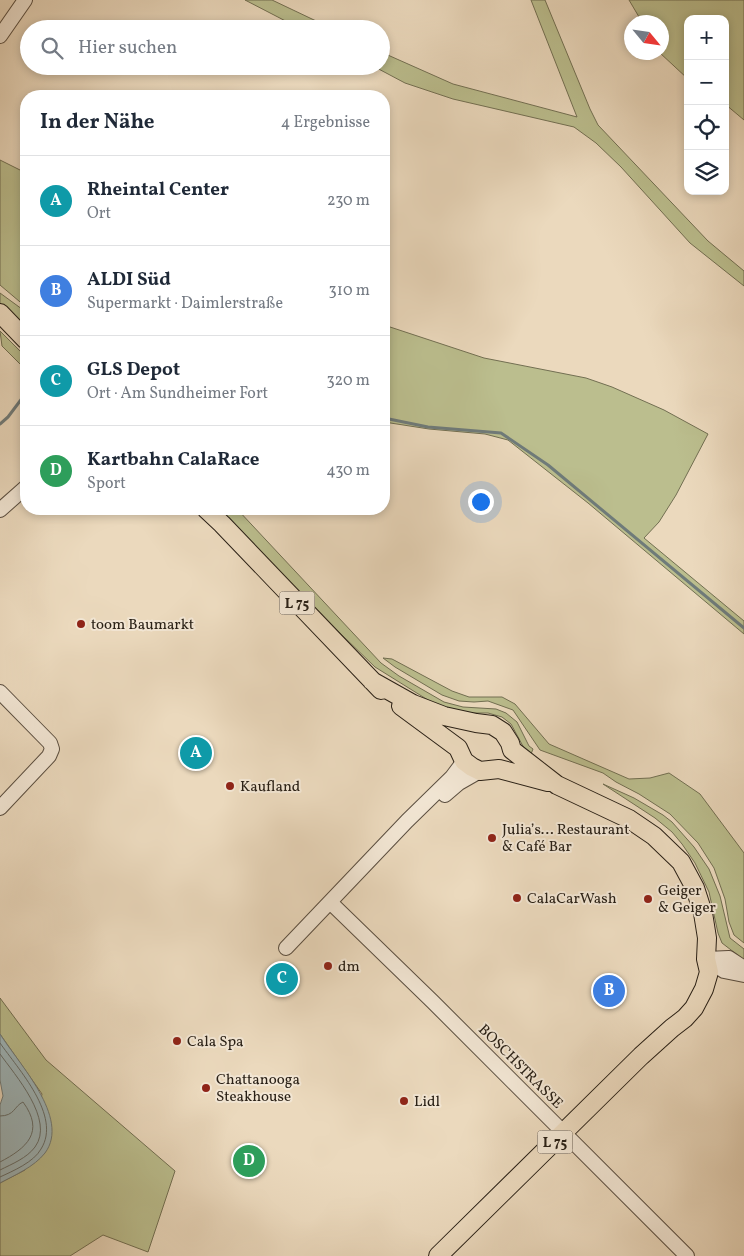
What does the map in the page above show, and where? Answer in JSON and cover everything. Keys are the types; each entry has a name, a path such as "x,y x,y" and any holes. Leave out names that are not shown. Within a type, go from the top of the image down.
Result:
{"main road":[{"path":"0,313 20,335"},
{"path":"0,321 20,336"},
{"name":"L 75","path":"212,515 384,693 480,771 499,769 558,785 629,819 654,836 681,862 695,888 703,913 707,938 706,959 672,1028 438,1256"},
{"name":"L 75","path":"372,681 413,704 444,716 492,725 503,732 512,750 558,785"},
{"path":"461,754 461,735 467,728 476,723"},
{"path":"499,769 508,761 512,750"}],"street":[{"path":"0,36 25,0"},
{"path":"0,510 20,492"},
{"path":"0,692 50,743 52,749 49,756 0,808"},
{"path":"286,948 407,821 452,777 461,754"},
{"path":"407,821 428,808 459,783 480,771"},
{"name":"BOSCHSTRASSE","path":"330,902 565,1132 687,1256"},
{"path":"706,959 729,958 744,968"},
{"path":"706,959 724,971 744,975"}],"green space":[{"path":"245,0 272,0 314,20 284,20"},
{"path":"531,0 545,0 598,125 708,241 744,271 744,286 690,243 621,167 596,143 574,127 453,99 405,83 390,75 390,56 453,84 577,117"},
{"path":"629,0 744,0 744,120 729,107 729,15 684,15 684,75 668,60 669,15 638,15"},
{"path":"0,160 20,170 20,302 0,285"},
{"path":"0,293 20,308 20,324 0,306"},
{"path":"390,327 484,358 586,378 612,387 664,410 708,434 676,495 659,522 644,538 744,621 744,634 588,503 508,440 485,434 429,429 390,423"},
{"path":"0,331 20,351 20,364 2,346"},
{"path":"224,515 243,515 381,663 399,676 444,702 463,707 496,709 506,713 517,722 529,746 533,749 531,754 524,748 511,724 502,717 488,713 464,713 436,705 375,667"},
{"path":"383,658 392,659 452,691 469,697 502,697 515,704 549,744 629,779 650,778 669,773 700,794 744,853 744,943 734,935 729,922 725,899 714,868 698,843 670,814 603,773 540,750 513,710 488,701 459,701 442,695"},
{"path":"603,784 634,798 663,815 672,822 694,847 709,869 720,896 730,938 744,949 744,960 722,943 709,892 695,863 682,844 672,832 655,818"},
{"path":"0,998 46,1060 175,1171 148,1252 103,1235 70,1256 0,1256 0,1183 25,1170 42,1094 0,1034"}],"water":[{"path":"0,1034 39,1091 47,1108 51,1124 51,1139 41,1158 30,1167 0,1183 0,1105 3,1096 0,1080"}],"waterway":[{"path":"0,424 20,401"},
{"path":"390,419 428,427 501,433 548,465 744,628"}],"place":[{"name":"toom Baumarkt","path":"81,624"},
{"name":"Rheintal Center","path":"196,753"},
{"name":"Kaufland","path":"230,786"},
{"name":"Julia’s… Restaurant & Café Bar","path":"492,838"},
{"name":"CalaCarWash","path":"517,898"},
{"name":"Geiger & Geiger","path":"648,899"},
{"name":"dm","path":"328,966"},
{"name":"GLS Depot","path":"282,979"},
{"name":"ALDI Süd","path":"609,991"},
{"name":"Cala Spa","path":"177,1041"},
{"name":"Chattanooga Steakhouse","path":"206,1088"},
{"name":"Lidl","path":"404,1101"},
{"name":"Kartbahn CalaRace","path":"249,1161"}]}
